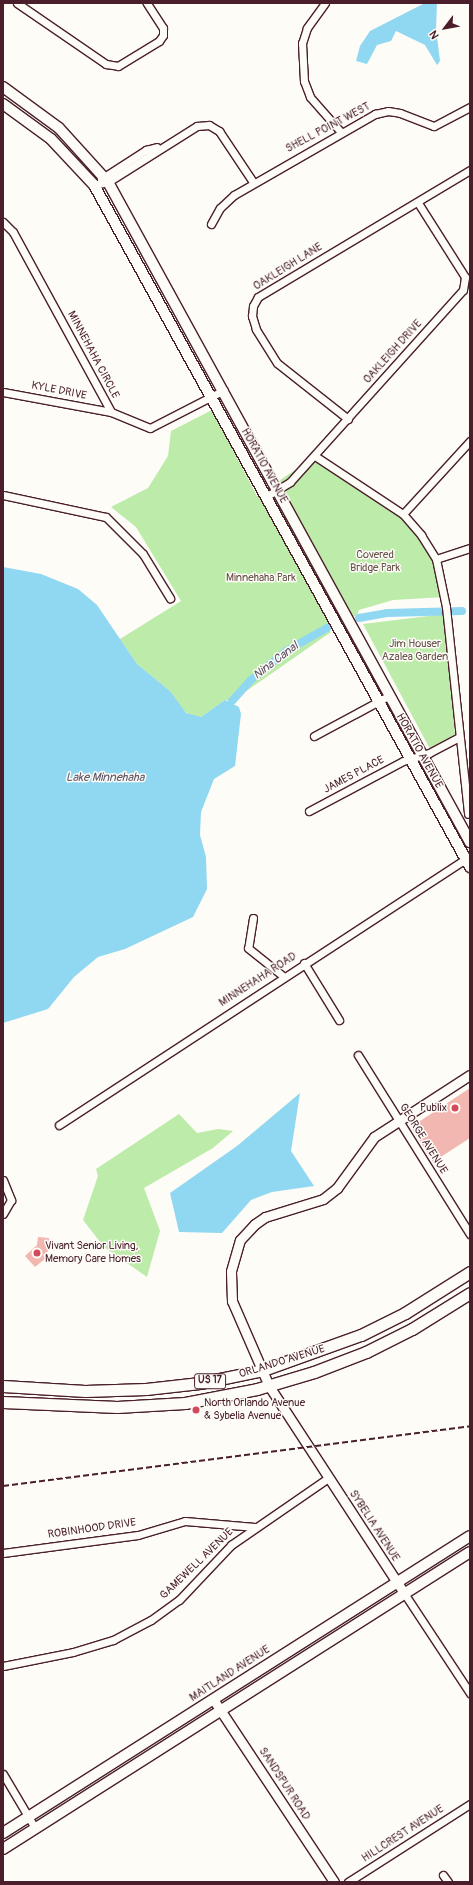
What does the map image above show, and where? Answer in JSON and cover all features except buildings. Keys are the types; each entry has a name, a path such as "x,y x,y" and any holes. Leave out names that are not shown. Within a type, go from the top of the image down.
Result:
{"main road":[{"name":"HORATIO AVENUE","path":"3,88 59,128 106,179 224,390 470,842"},
{"name":"HORATIO AVENUE","path":"3,104 51,139 94,185 212,396 410,759 468,861"},
{"name":"ORLANDO AVENUE","path":"3,1386 85,1391 146,1389 200,1383 263,1370 361,1335 405,1313 470,1272"},
{"name":"ORLANDO AVENUE","path":"3,1402 84,1407 141,1406 203,1400 269,1386 366,1352 412,1329 470,1293"},
{"name":"MAITLAND AVENUE","path":"3,1833 470,1536"},
{"path":"3,1849 470,1552"}],"street":[{"path":"17,3 106,64 118,66 159,41 163,35 163,28 147,3"},
{"path":"325,3 307,28 302,43 304,82 310,97 340,131"},
{"name":"SHELL POINT WEST","path":"211,224 220,208 253,182 340,131 375,114 388,111 434,126 470,107"},
{"path":"94,185 197,126 209,125 218,131 253,182"},
{"name":"OAKLEIGH LANE","path":"348,419 277,363 256,329 252,316 253,306 258,297 418,203 470,170"},
{"name":"OAKLEIGH DRIVE","path":"267,496 290,482 315,456 463,290 464,277 418,203"},
{"name":"MINNEHAHA CIRCLE","path":"3,222 14,232 110,412 153,428 224,390"},
{"name":"KYLE DRIVE","path":"3,392 110,412"},
{"path":"403,514 470,441"},
{"path":"315,456 403,514 421,535 436,559 446,607 468,814"},
{"path":"3,495 106,517 143,554 170,598"},
{"path":"436,559 470,548"},
{"path":"314,736 390,695"},
{"name":"JAMES PLACE","path":"309,811 410,759 422,756 459,737"},
{"name":"MINNEHAHA ROAD","path":"59,1125 282,976 468,861"},
{"path":"253,918 248,948 282,976"},
{"path":"304,963 339,1020"},
{"name":"GEORGE AVENUE","path":"358,1055 470,1234"},
{"name":"SYBELIA AVENUE","path":"470,1075 374,1138 337,1188 324,1199 265,1217 240,1240 231,1271 232,1301 269,1386 470,1694"},
{"path":"3,1180 12,1200 3,1214"},
{"name":"GAMEWELL AVENUE","path":"3,1666 73,1652 113,1640 151,1620 179,1600 230,1545 328,1478"},
{"name":"ROBINHOOD DRIVE","path":"3,1553 138,1535 185,1521 255,1527"},
{"name":"SANDSPUR ROAD","path":"214,1699 334,1882"},
{"path":"3,1774 36,1828"},
{"name":"HILLCREST AVENUE","path":"348,1882 470,1804"},
{"path":"443,1875 448,1882"}],"green space":[{"name":"Minnehaha Park","path":"212,410 257,496 315,456 395,508 431,549 445,597 393,600 359,610 357,615 327,628 331,632 232,701 225,700 201,717 194,717 182,710 170,691 137,664 120,639 181,601 136,527 111,507 148,488 168,456 171,431"},
{"name":"Jim Houser Azalea Garden","path":"445,614 455,734 430,749 363,624"},
{"path":"179,1114 197,1133 218,1129 233,1131 213,1148 144,1188 160,1231 147,1277 104,1247 83,1220 98,1176 96,1169"}],"water":[{"path":"425,3 437,3 436,29 440,61 437,65 425,45 396,31 391,41 377,45 367,64 356,61 360,46 370,31"},
{"name":"Lake Minnehaha","path":"3,567 41,574 78,589 97,605 137,664 170,691 186,713 201,717 225,700 239,707 241,714 235,766 214,779 201,812 200,835 206,857 207,889 193,917 125,949 98,957 74,977 48,1009 3,1023"},
{"path":"300,1093 291,1151 314,1186 272,1192 251,1200 222,1233 179,1232 170,1193 237,1146"}],"waterway":[{"name":"Nina Canal","path":"359,618 387,613 462,611"},
{"name":"Nina Canal","path":"232,701 251,680 286,651 327,628"}],"railway":[{"path":"3,1486 470,1426"}],"place":[{"name":"Publix","path":"455,1108"},
{"name":"Vivant Senior Living, Memory Care Homes","path":"37,1253"},
{"name":"North Orlando Avenue & Sybelia Avenue","path":"196,1410"}],"park label":[{"name":"Covered Bridge Park","path":"375,562"}]}
